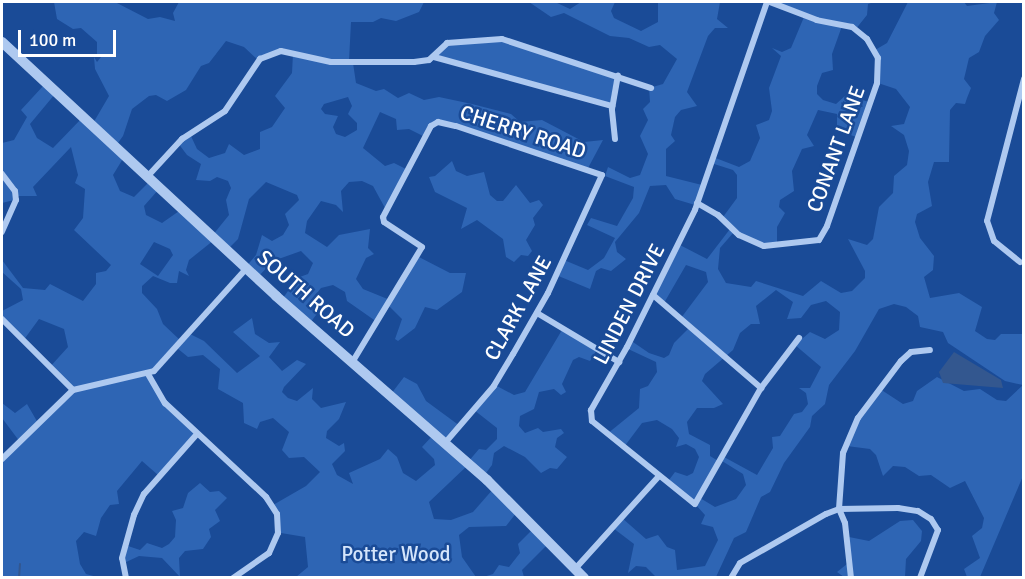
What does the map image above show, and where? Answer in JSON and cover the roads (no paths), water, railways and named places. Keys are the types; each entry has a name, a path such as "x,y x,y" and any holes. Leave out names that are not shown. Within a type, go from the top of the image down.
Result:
{"street":[{"name":"CONANT LANE","path":"697,203 718,215 739,235 764,246 819,240 827,226 878,83 878,58 867,39 852,27 817,20 769,2"},
{"name":"LINDEN DRIVE","path":"761,388 694,504 592,421 591,410 653,296 697,203 769,2"},
{"path":"433,57 447,43 502,39 651,88"},
{"name":"SOUTH ROAD","path":"2,42 246,269 445,443 584,578"},
{"path":"147,177 182,139 225,111 252,68 270,54 292,52 331,62 414,62 433,57 612,106"},
{"path":"615,139 612,106 618,76"},
{"path":"1020,262 994,241 987,221 1023,79"},
{"name":"CHERRY ROAD","path":"353,361 422,247 384,222 383,217 431,126 438,122 456,126 597,173 601,178"},
{"path":"2,174 15,191 16,200 2,232"},
{"name":"CLARK LANE","path":"445,443 494,386 537,313 601,178"},
{"path":"2,459 73,390 148,374 167,359 246,269"},
{"path":"653,296 761,388 799,338"},
{"path":"537,313 619,362"},
{"path":"2,319 73,390"},
{"path":"851,578 845,523 839,509 843,453 858,418 901,361 911,352 930,350"},
{"path":"148,374 165,403 266,497 277,514 278,533 269,553 233,578"},
{"path":"126,578 122,558 139,505 156,479 197,434"},
{"path":"575,569 658,477"},
{"path":"731,578 740,563 839,509 898,508 918,511 931,519 938,530 920,578"}],"waterway":[{"path":"19,578 20,564"}],"park label":[{"name":"Potter Wood","path":"396,554"}]}
